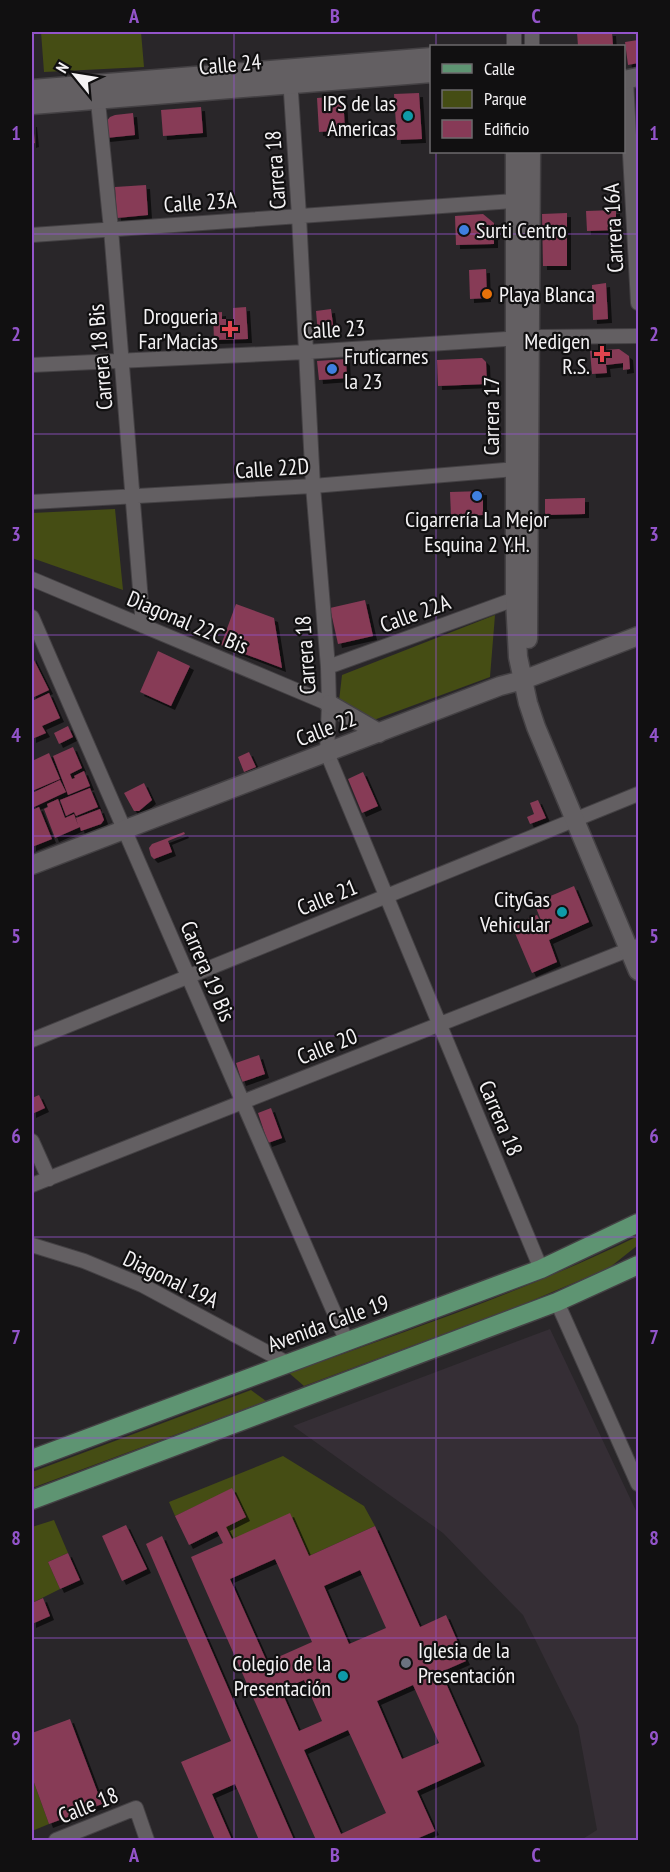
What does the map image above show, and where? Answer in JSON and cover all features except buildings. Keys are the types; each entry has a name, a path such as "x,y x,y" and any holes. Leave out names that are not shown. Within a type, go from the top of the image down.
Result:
{"main road":[{"name":"Avenida Calle 19","path":"32,1459 541,1269 639,1223"},
{"path":"32,1500 557,1302 639,1265"}],"street":[{"name":"Calle 24","path":"32,105 97,92 290,76 430,57"},
{"name":"Calle 24","path":"290,76 430,73"},
{"name":"Carrera 18","path":"290,76 313,486 328,667 327,753 541,1269"},
{"name":"Carrera 16A","path":"629,79 639,303"},
{"name":"Calle 24","path":"32,89 97,92"},
{"name":"Carrera 18 Bis","path":"97,92 111,229 143,626"},
{"name":"Carrera 17","path":"514,153 514,201 523,338 529,604 523,680"},
{"name":"Carrera 17","path":"531,153 515,469 515,599 518,657 536,726 575,819 634,948 639,970"},
{"name":"Calle 23A","path":"32,235 514,201"},
{"name":"Calle 23","path":"32,364 306,352 523,338 639,336"},
{"name":"Calle 22D","path":"32,502 313,486 515,469"},
{"name":"Diagonal 22C Bis","path":"32,579 329,704"},
{"name":"Calle 22A","path":"328,667 515,599"},
{"name":"Carrera 19 Bis","path":"33,625 347,1342"},
{"name":"Calle 22","path":"32,865 500,686 523,680 639,636"},
{"path":"329,704 379,734"},
{"name":"Calle 21","path":"32,1040 639,794"},
{"name":"Calle 20","path":"32,1185 634,948"},
{"path":"32,1141 49,1179"},
{"name":"Diagonal 19A","path":"32,1245 84,1261 142,1285 287,1364"},
{"path":"557,1302 639,1484"},
{"name":"Calle 18","path":"56,1840 136,1808 147,1840"}],"shaded area":[{"path":"550,1329 638,1515 638,1840 581,1840 597,1830 578,1726 523,1615 443,1533 293,1426"}],"green space":[{"path":"41,32 141,32 144,67 44,72"},
{"path":"115,509 123,590 32,558 32,513"},
{"path":"495,615 490,677 371,721 339,701 342,675"},
{"path":"638,1236 638,1245 609,1268 524,1304 304,1386 289,1373 421,1326 553,1275"},
{"path":"251,1390 266,1401 32,1488 32,1472"},
{"path":"283,1456 364,1506 375,1526 309,1556 232,1539 226,1527 232,1489 175,1516 169,1502"},
{"path":"54,1520 68,1553 48,1562 60,1589 32,1603 32,1527"},
{"path":"32,1777 49,1824 32,1831"}],"place":[{"name":"IPS de las Americas","path":"408,116"},
{"name":"Surti Centro","path":"464,230"},
{"name":"Playa Blanca","path":"487,294"},
{"name":"Drogueria Far'Macias","path":"230,329"},
{"name":"Medigen R.S.","path":"602,354"},
{"name":"Fruticarnes la 23","path":"332,369"},
{"name":"Cigarrería La Mejor Esquina 2 Y.H.","path":"477,496"},
{"name":"CityGas Vehicular","path":"562,912"},
{"name":"Iglesia de la Presentación","path":"406,1663"},
{"name":"Colegio de la Presentación","path":"343,1676"}]}
